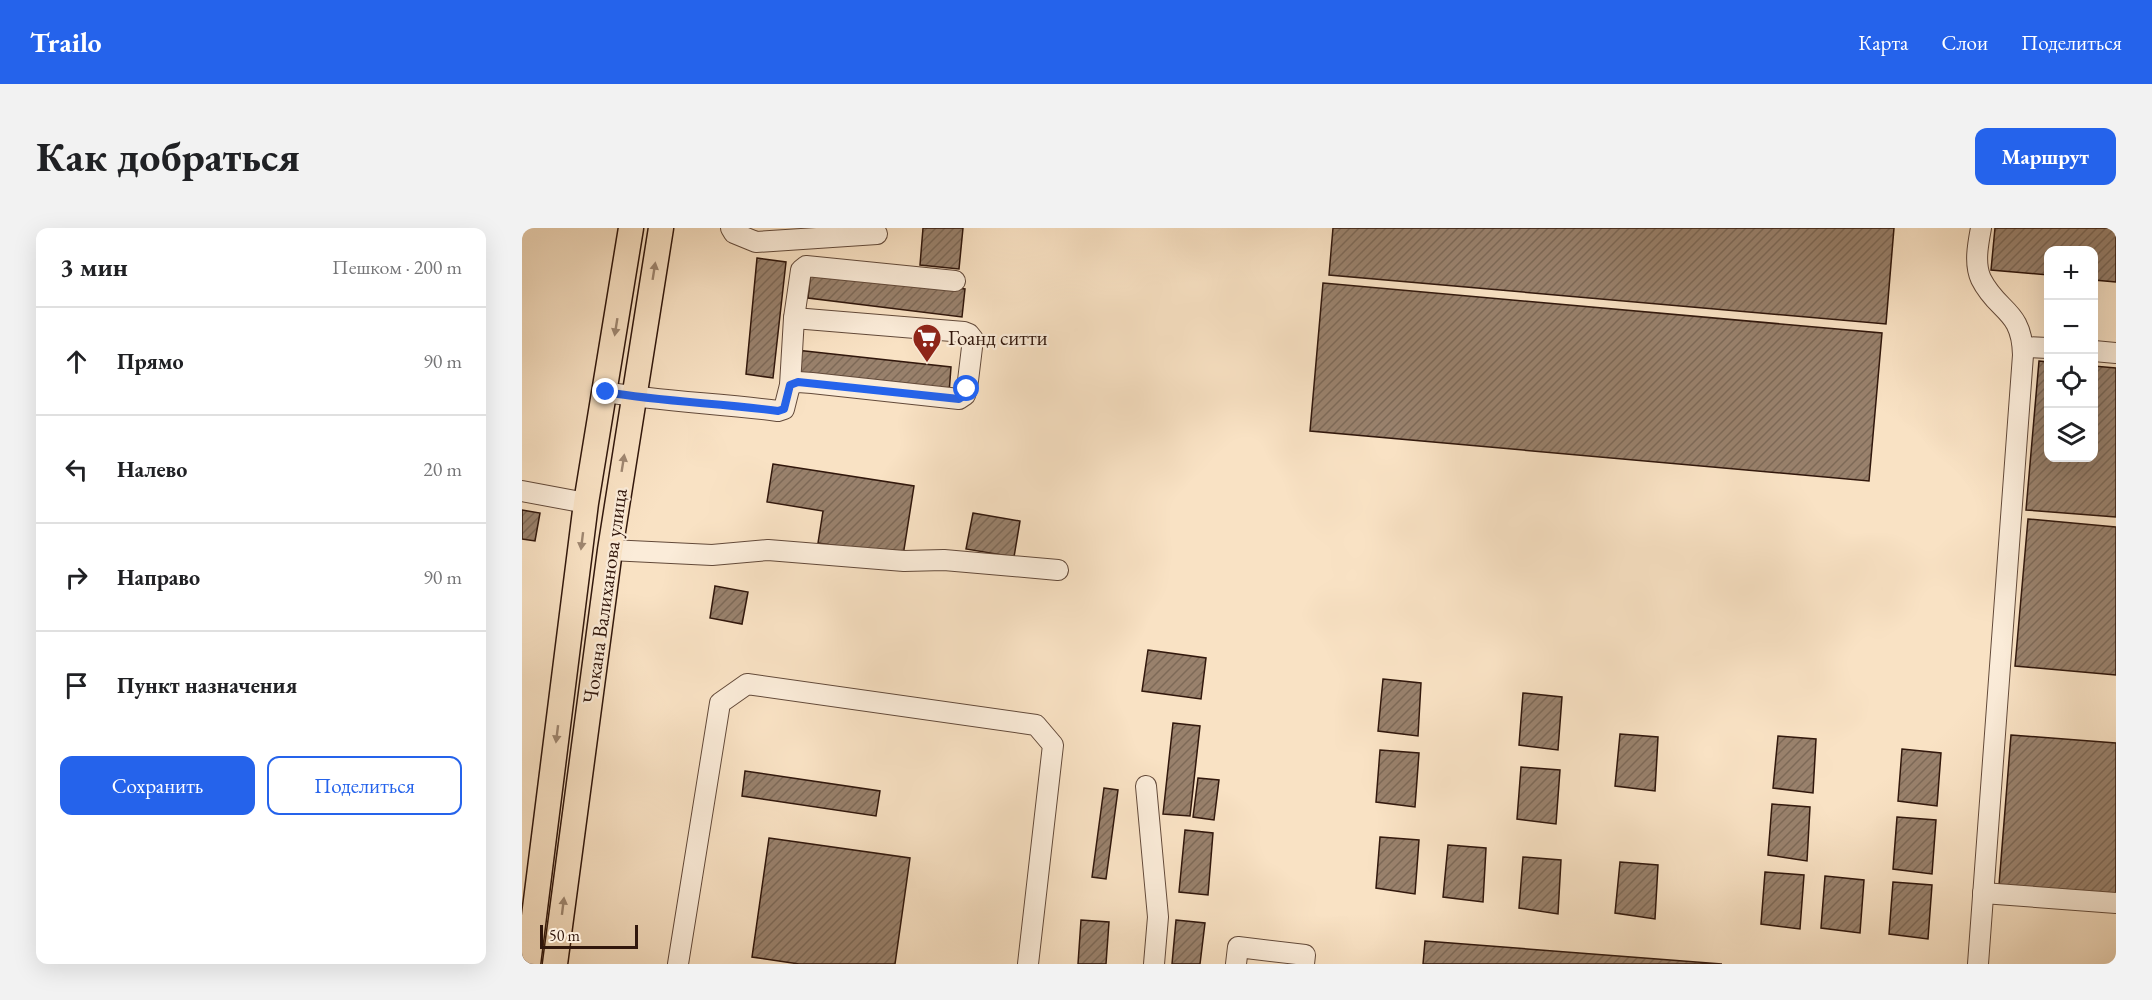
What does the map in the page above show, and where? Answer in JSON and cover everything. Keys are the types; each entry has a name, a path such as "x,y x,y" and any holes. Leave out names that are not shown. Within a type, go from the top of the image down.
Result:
{"main road":[{"name":"Чокана Валиханова улица","path":"528,964 586,503 606,392 631,228"},
{"name":"Чокана Валиханова улица","path":"555,964 610,550 661,228"}],"street":[{"path":"731,228 734,233 756,242 877,234"},
{"path":"1978,964 2023,347 2019,328 2012,315 1994,298 1980,278 1977,255 1980,228"},
{"path":"606,392 634,397 709,405 736,405 778,411 784,409 790,385 794,318 801,270 806,266 955,281"},
{"path":"790,385 798,382 812,383 959,399 965,395 967,389 973,339 964,332 794,318"},
{"path":"2023,347 2044,348"},
{"path":"2098,351 2116,353"},
{"path":"522,491 586,503"},
{"path":"610,550 712,555 768,550 904,561 944,560 1058,570"},
{"path":"678,964 720,703 747,684 1036,725 1053,745 1028,964"},
{"path":"1146,786 1158,916 1154,964"},
{"path":"1983,893 2116,903"},
{"path":"1236,964 1238,947 1305,954 1304,964"}],"building":[{"path":"923,228 963,228 959,269 920,265"},
{"path":"1333,228 1894,228 1886,324 1329,275"},
{"path":"1995,228 2116,228 2116,282 2098,280 2098,246 2044,246 2044,275 1991,270"},
{"path":"757,258 786,262 773,378 746,374"},
{"path":"811,270 965,289 962,317 808,298"},
{"path":"1323,283 1882,333 1869,481 1310,431"},
{"path":"796,350 951,367 949,394 795,377"},
{"path":"2039,361 2044,362 2044,462 2098,462 2098,366 2116,368 2116,517 2026,510"},
{"path":"773,464 914,486 903,556 818,543 823,511 767,502"},
{"path":"522,510 540,513 535,541 522,539"},
{"path":"973,513 1020,521 1014,557 966,549"},
{"path":"2028,519 2116,527 2116,675 2015,666"},
{"path":"715,586 748,592 742,624 710,618"},
{"path":"1148,650 1206,658 1201,699 1142,691"},
{"path":"1383,679 1421,683 1418,736 1378,731"},
{"path":"1523,693 1562,697 1558,750 1519,745"},
{"path":"1173,723 1200,726 1190,816 1163,814"},
{"path":"1620,734 1658,737 1655,791 1615,786"},
{"path":"2011,735 2116,743 2116,894 1999,885"},
{"path":"1778,736 1816,739 1813,793 1773,788"},
{"path":"1902,749 1941,753 1937,806 1898,801"},
{"path":"1380,750 1419,753 1415,807 1376,802"},
{"path":"1521,767 1560,770 1556,824 1517,819"},
{"path":"745,771 880,791 876,816 742,796"},
{"path":"1198,778 1219,780 1214,820 1193,817"},
{"path":"1104,788 1118,790 1106,879 1092,877"},
{"path":"1772,804 1810,807 1807,861 1768,855"},
{"path":"1897,817 1936,820 1932,874 1893,869"},
{"path":"1185,830 1213,833 1208,895 1179,892"},
{"path":"1380,837 1419,840 1415,894 1376,888"},
{"path":"769,838 910,858 895,964 799,964 752,957"},
{"path":"1448,845 1486,848 1483,902 1443,897"},
{"path":"1523,857 1561,860 1558,914 1519,908"},
{"path":"1620,862 1658,865 1655,919 1615,913"},
{"path":"1765,872 1804,875 1800,929 1761,924"},
{"path":"1825,876 1864,880 1860,933 1821,928"},
{"path":"1893,882 1932,885 1928,939 1889,934"},
{"path":"1081,920 1109,922 1106,964 1078,964"},
{"path":"1176,920 1205,923 1200,964 1172,964"},
{"path":"1425,941 1722,964 1423,964"}],"place":[{"name":"Гоанд ситти","path":"927,364"}],"route":[{"path":"606,392 634,397 709,405 736,405 778,411 784,409 790,385 798,382 959,399 965,395 967,389"}]}
